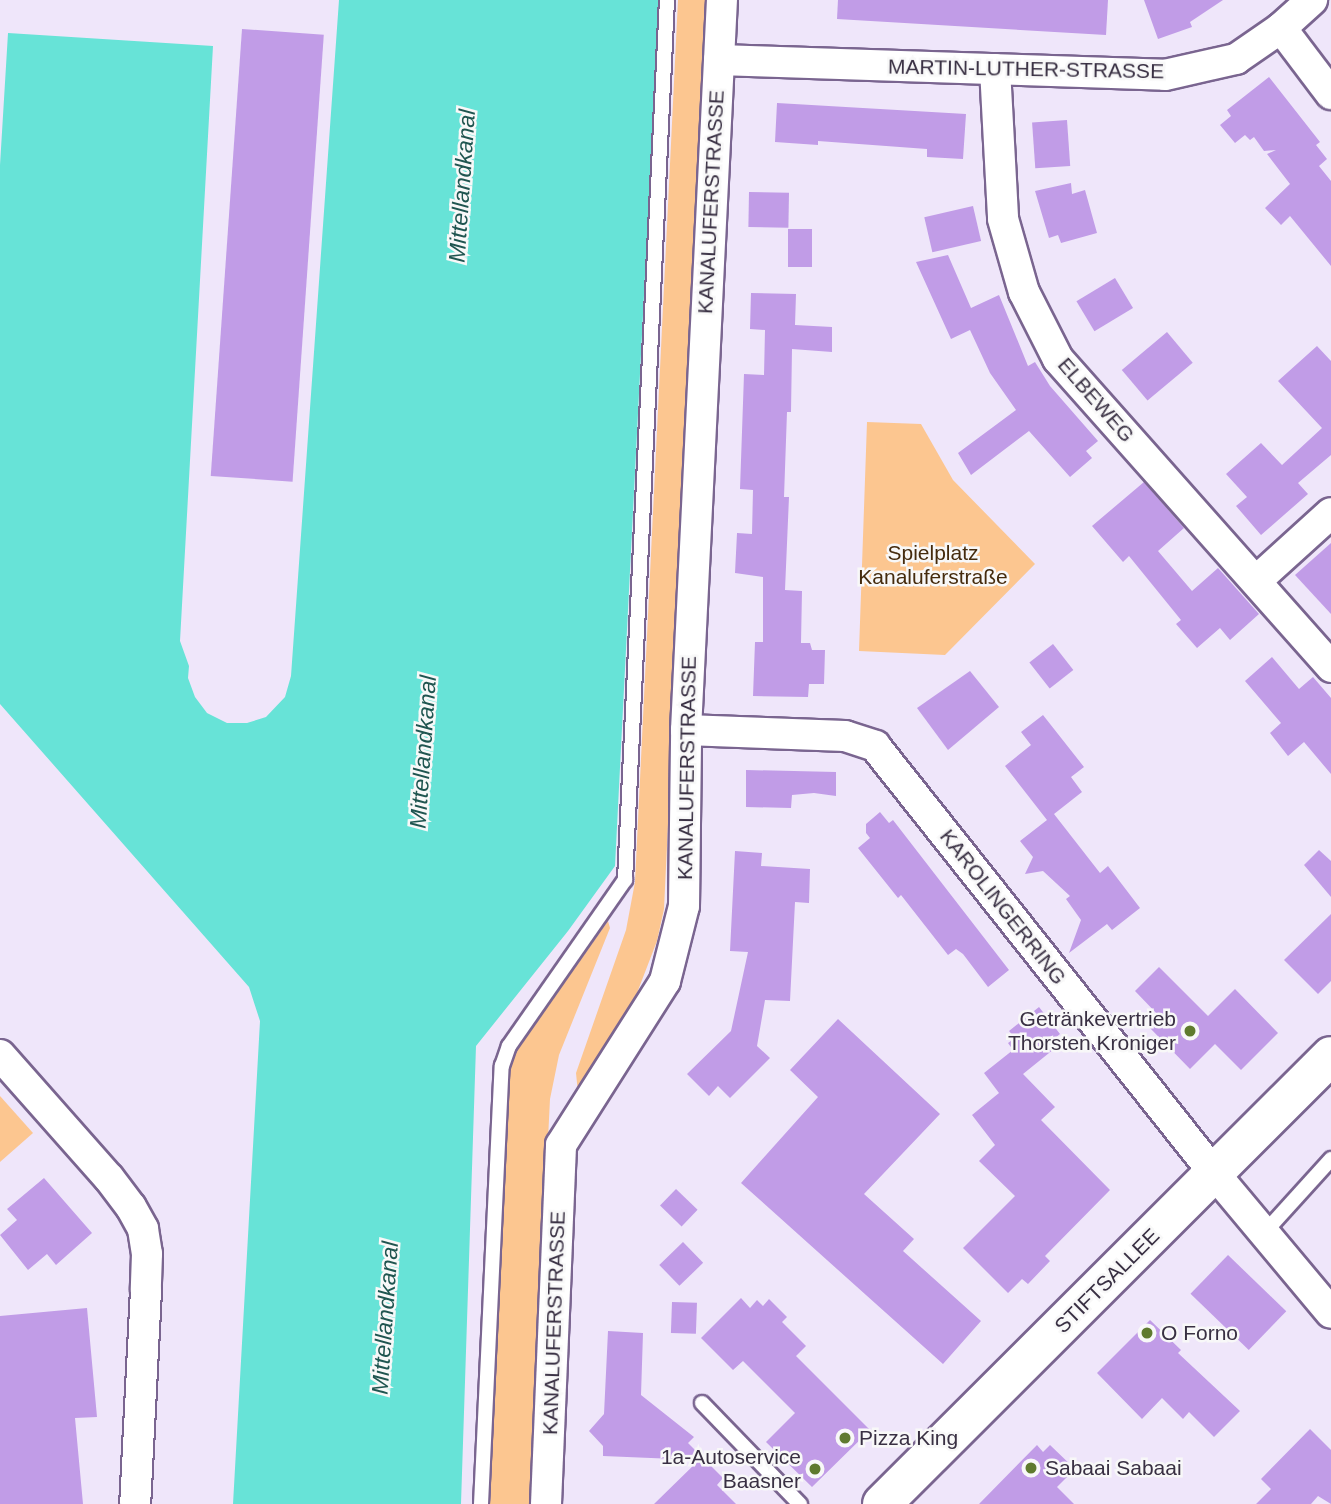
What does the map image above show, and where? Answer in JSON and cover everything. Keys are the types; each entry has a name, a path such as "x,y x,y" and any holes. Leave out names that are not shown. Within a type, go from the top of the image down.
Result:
{"main road":[{"name":"STIFTSALLEE","path":"882,1504 1331,1056"}],"street":[{"name":"KANALUFERSTRASSE","path":"546,1504 561,1145 665,981 676,947 684,906 688,804 686,730 722,0"},
{"name":"MARTIN-LUTHER-STRASSE","path":"719,60 1165,75 1236,59 1281,27 1312,0"},
{"path":"1281,27 1331,94"},
{"name":"ELBEWEG","path":"995,69 1003,219 1024,292 1058,359 1331,667"},
{"path":"1256,581 1331,513"},
{"name":"KAROLINGERRING","path":"686,730 845,736 874,746 1214,1173 1331,1313"},
{"path":"0,1055 108,1178 131,1207 143,1229 147,1254 146,1290 135,1504"}],"lane":[{"path":"481,1504 502,1066 509,1046 625,880 667,0"},
{"path":"1264,1233 1331,1159"},
{"path":"702,1403 800,1504"}],"green space":[{"path":"678,0 707,0 664,909 657,941 637,993 578,1093 576,1073 626,930 635,882"},
{"name":"Spielplatz Kanaluferstraße","path":"867,422 921,424 953,480 1035,564 945,655 859,651"},
{"path":"608,921 610,928 559,1055 550,1099 530,1504 490,1504 508,1073 512,1056"},
{"path":"0,1096 33,1133 0,1162"}],"water":[{"name":"Mittellandkanal","path":"339,0 659,0 615,866 568,931 476,1046 461,1504 233,1504 260,1021 249,987 0,704 0,165 8,33 213,46 180,641 189,666 188,678 195,697 207,713 227,723 247,723 266,717 285,697 291,676"}],"building":[{"path":"838,0 1108,0 1106,35 837,19"},
{"path":"1144,0 1223,0 1190,22 1192,27 1158,39"},
{"path":"242,29 324,35 293,482 211,476"},
{"path":"1269,77 1320,142 1316,145 1327,159 1319,166 1331,181 1331,266 1290,216 1281,225 1265,208 1290,184 1267,154 1276,150 1264,151 1254,137 1250,140 1245,135 1235,143 1220,125 1231,116 1227,110"},
{"path":"777,103 966,114 963,159 927,157 927,149 818,141 818,145 775,142"},
{"path":"1067,120 1070,166 1035,168 1032,122"},
{"path":"1071,183 1072,194 1085,190 1097,233 1061,243 1058,235 1049,238 1035,191"},
{"path":"749,192 789,193 788,228 748,227"},
{"path":"973,206 981,241 932,252 924,217"},
{"path":"788,229 812,229 812,267 788,267"},
{"path":"948,255 971,308 999,295 1028,366 1035,362 1050,386 1098,441 1086,451 1092,458 1070,477 1029,431 971,475 958,453 1016,410 990,373 970,330 951,339 916,262"},
{"path":"1115,278 1133,308 1094,331 1076,301"},
{"path":"751,293 796,294 795,325 832,327 832,352 792,349 791,412 787,412 784,497 789,497 785,590 802,591 801,643 810,643 812,650 825,650 824,684 809,684 808,697 753,696 755,642 763,642 763,577 735,573 737,533 752,534 753,490 740,489 744,374 764,375 765,330 750,329"},
{"path":"1167,332 1193,363 1148,401 1122,370"},
{"path":"1317,346 1331,361 1331,455 1298,483 1308,494 1261,535 1236,506 1247,497 1226,474 1261,443 1282,465 1322,428 1278,381"},
{"path":"1144,482 1184,528 1158,551 1192,591 1218,568 1259,614 1230,640 1220,628 1197,648 1176,624 1181,620 1129,556 1123,562 1092,526"},
{"path":"1331,543 1331,614 1295,575"},
{"path":"1053,644 1073,670 1050,688 1029,662"},
{"path":"1272,657 1299,689 1313,677 1331,698 1331,774 1304,742 1288,756 1270,733 1281,723 1245,681"},
{"path":"970,671 999,707 948,750 917,708"},
{"path":"1043,715 1084,767 1071,777 1082,792 1054,814 1100,873 1108,866 1140,908 1112,930 1107,924 1069,953 1081,920 1066,899 1070,896 1043,871 1025,874 1033,857 1020,841 1047,820 1005,766 1031,745 1021,732"},
{"path":"746,770 836,772 836,796 814,793 792,795 791,808 746,807"},
{"path":"880,812 889,823 893,820 1009,970 988,987 963,954 956,949 948,955 901,895 898,898 858,848 870,838 866,833 866,824"},
{"path":"1319,850 1331,861 1331,897 1304,865"},
{"path":"735,851 762,853 761,866 810,869 809,903 795,902 790,1001 765,1000 757,1046 770,1058 730,1098 718,1086 709,1096 687,1074 731,1031 748,952 730,951"},
{"path":"1331,914 1331,981 1318,994 1284,960"},
{"path":"1159,967 1208,1016 1235,989 1278,1033 1241,1070 1215,1044 1190,1069 1149,1027 1160,1017 1135,991"},
{"path":"1039,1007 1060,1034 1049,1043 1054,1049 1023,1074 1055,1107 1041,1120 1110,1190 1045,1256 1050,1261 1028,1284 1022,1279 1008,1293 963,1248 1015,1196 979,1161 995,1145 972,1115 999,1093 984,1073 1013,1050 1008,1043 1015,1038 1009,1031"},
{"path":"838,1019 940,1114 864,1194 914,1239 903,1251 981,1321 943,1364 741,1183 818,1097 790,1070"},
{"path":"44,1178 92,1233 56,1265 47,1254 28,1270 0,1235 17,1220 7,1209"},
{"path":"676,1189 698,1210 682,1226 660,1206"},
{"path":"683,1242 703,1263 679,1286 659,1265"},
{"path":"1228,1255 1286,1311 1249,1350 1190,1294"},
{"path":"741,1298 750,1308 757,1300 763,1306 769,1299 787,1317 782,1322 806,1346 796,1356 870,1430 812,1487 766,1442 795,1413 743,1361 733,1370 701,1338"},
{"path":"672,1302 697,1303 696,1334 671,1333"},
{"path":"87,1308 97,1417 75,1418 83,1504 0,1504 0,1316"},
{"path":"1150,1320 1181,1350 1178,1353 1240,1411 1214,1437 1189,1412 1183,1419 1162,1398 1142,1419 1097,1373"},
{"path":"608,1331 643,1333 641,1395 694,1437 688,1443 723,1478 717,1485 736,1504 654,1504 699,1460 603,1456 603,1446 589,1431 604,1414"},
{"path":"1310,1429 1331,1450 1331,1504 1318,1496 1311,1504 1256,1504 1271,1489 1261,1479"},
{"path":"1037,1445 1043,1452 1050,1445 1075,1469 1057,1487 1074,1504 979,1504"}],"place":[{"name":"Getränkevertrieb Thorsten Kroniger","path":"1190,1031"},
{"name":"O Forno","path":"1147,1333"},
{"name":"Pizza King","path":"845,1438"},
{"name":"Sabaai Sabaai","path":"1031,1468"},
{"name":"1a-Autoservice Baasner","path":"815,1469"}]}
